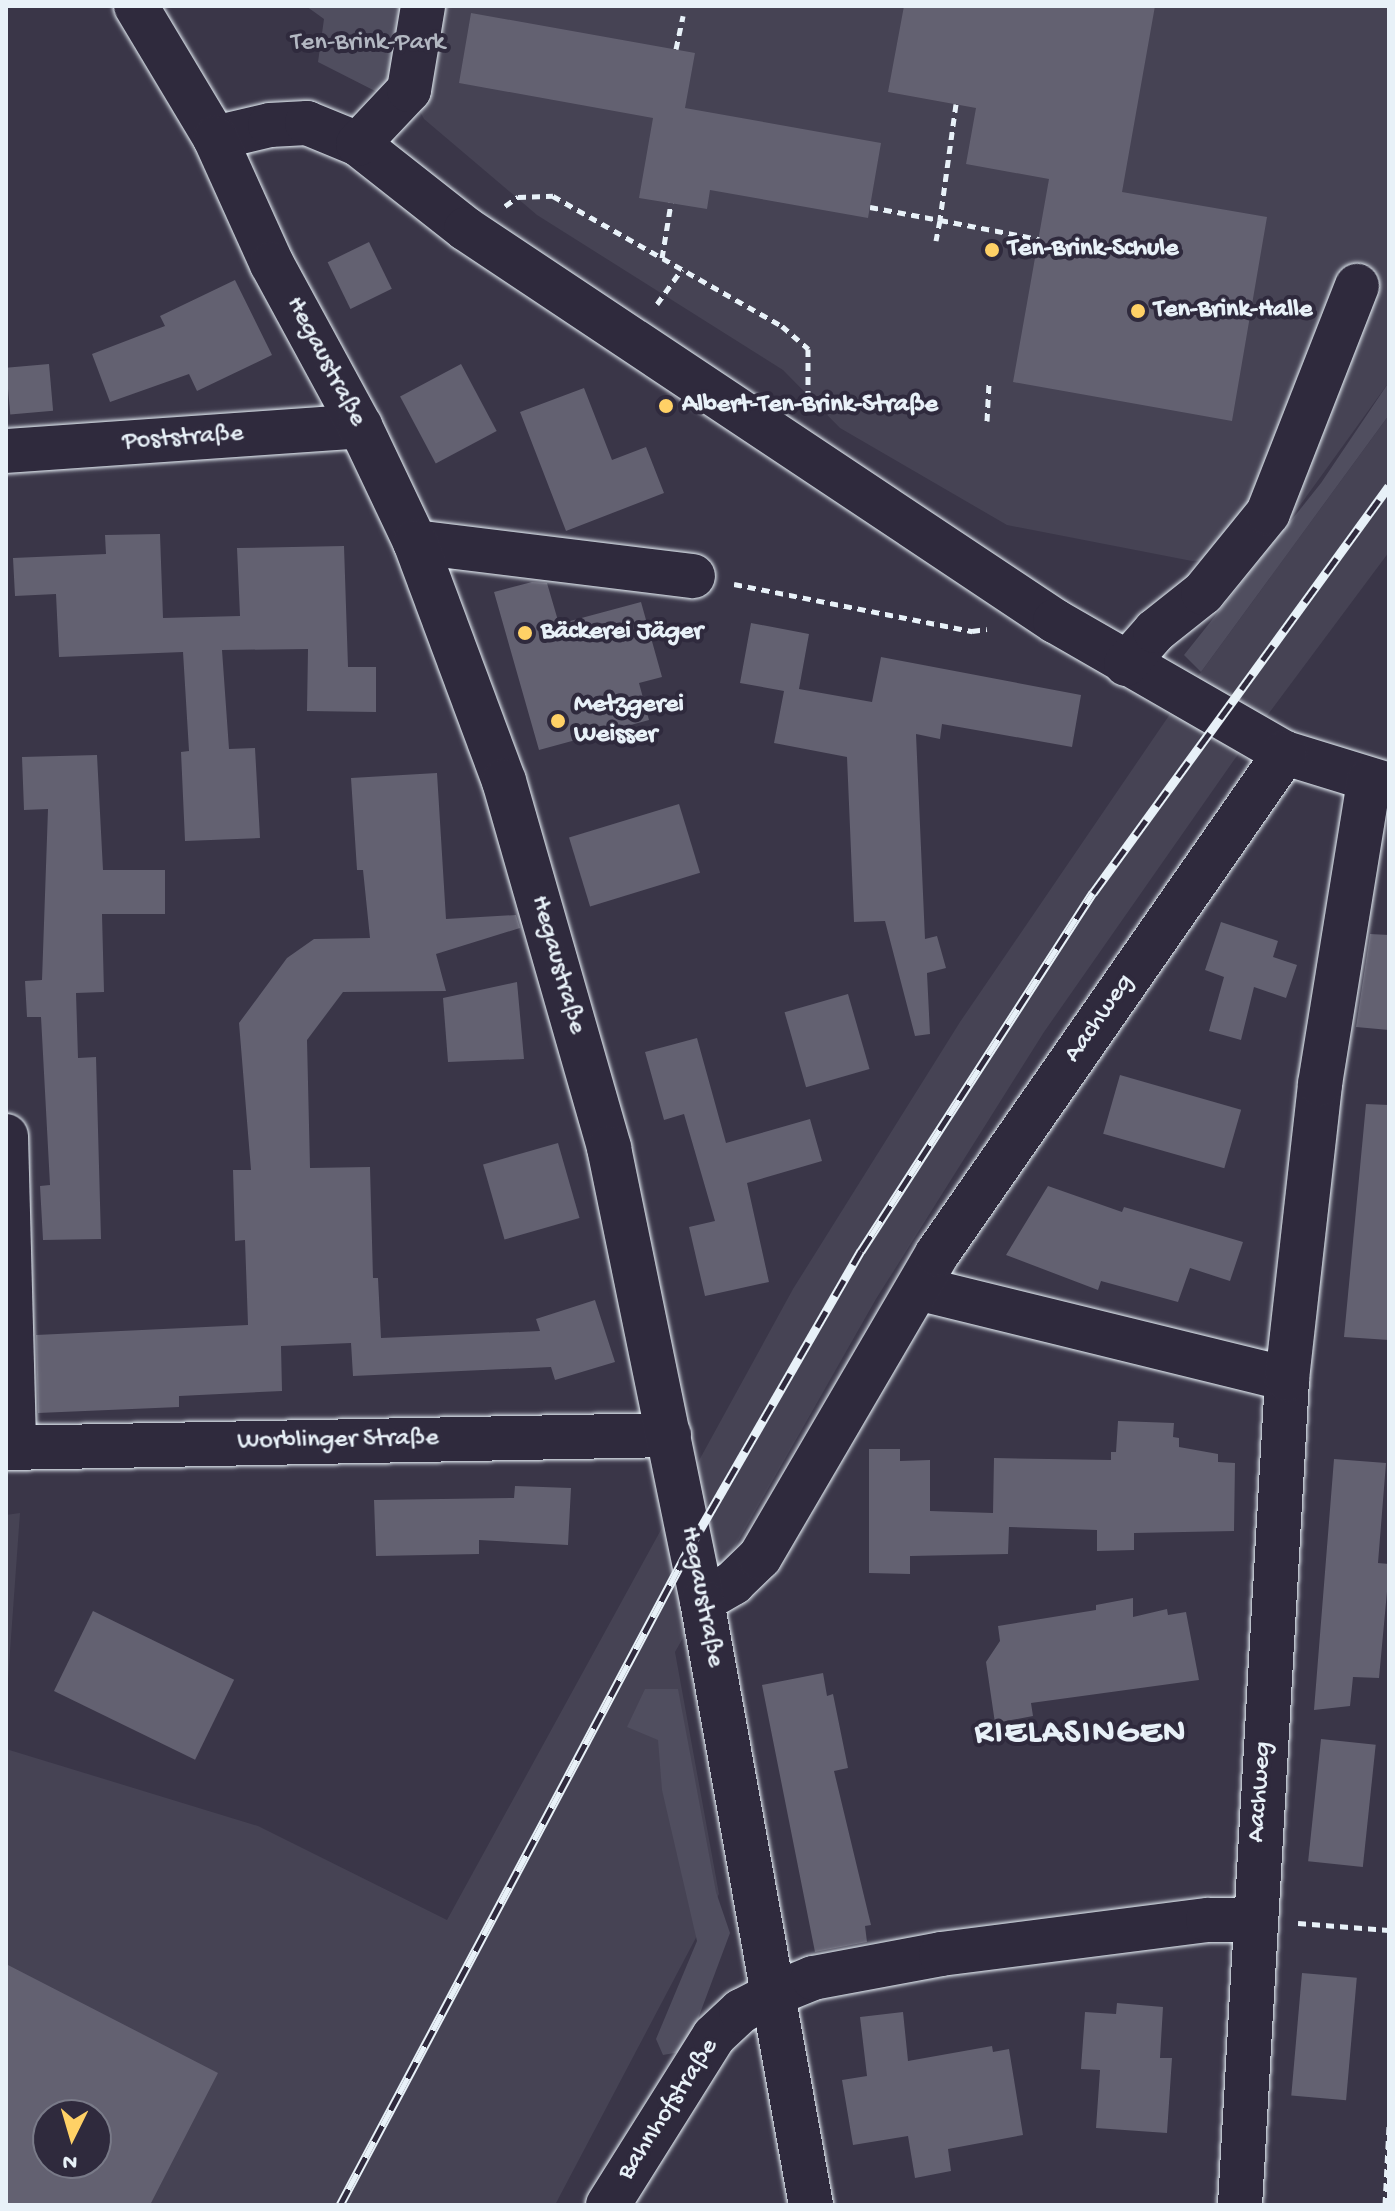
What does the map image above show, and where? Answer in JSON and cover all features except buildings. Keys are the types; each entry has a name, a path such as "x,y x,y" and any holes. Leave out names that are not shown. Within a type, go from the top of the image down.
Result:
{"street":[{"name":"Hegaustraße","path":"136,6 215,138 272,264 360,426 415,542 504,781 609,1148 702,1601 811,2205"},
{"path":"358,144 409,90 423,6"},
{"path":"215,138 270,125 307,123 358,144 466,229 1055,621 1285,753 1379,783"},
{"path":"1126,664 1155,631 1203,593 1268,513 1357,286"},
{"name":"Poststraße","path":"6,451 360,426"},
{"path":"415,542 693,576"},
{"name":"Aachweg","path":"702,1601 733,1583 760,1557 921,1289 937,1254 1285,753"},
{"name":"Aachweg","path":"1240,2205 1252,1920 1287,1379 1320,1084 1379,783"},
{"path":"6,1136 10,1448"},
{"path":"921,1289 1287,1379"},
{"name":"Worblinger Straße","path":"10,1448 669,1435"},
{"path":"774,1994 813,1978 941,1954 1208,1920 1252,1920"},
{"name":"Bahnhofstraße","path":"608,2205 714,2036 741,2011 774,1994"}],"path":[{"path":"676,49 683,16"},
{"path":"936,241 956,104"},
{"path":"466,229 518,197 553,196 782,326 808,349 808,454"},
{"path":"662,258 671,203"},
{"path":"870,207 1039,239"},
{"path":"987,421 989,382"},
{"path":"693,576 972,631 1055,621"},
{"path":"1252,1920 1389,1930"},
{"path":"1385,2205 1389,2126"}],"shaded area":[{"name":"Ten-Brink-Schule","path":"414,6 1389,6 1389,382 1262,558 1192,561 1007,525 840,428 783,370 537,215 424,119 409,90"},
{"path":"1389,415 1389,552 1234,760 1044,1032 876,1299 675,1652 719,1894 555,2205 6,2205 6,1749 258,1826 447,1920 793,1289 960,1022 1168,717"},
{"path":"20,1513 6,1707 6,1515"}],"green space":[{"name":"Ten-Brink-Park","path":"306,6 414,6 401,72 379,93 318,62 324,19"},
{"path":"1389,382 1389,415 1201,672 1184,655 1321,483"},
{"path":"645,1689 678,1689 716,1892 730,1933 686,2051 663,2055 656,2039 697,1941 662,1790 658,1740 627,1727"}],"railway":[{"path":"340,2205 691,1545 861,1251 1093,893 1389,486"}],"place":[{"name":"Ten-Brink-Schule","path":"992,250"},
{"name":"Ten-Brink-Halle","path":"1138,311"},
{"name":"Albert-Ten-Brink-Straße","path":"666,406"},
{"name":"Bäckerei Jäger","path":"525,633"},
{"name":"Metzgerei Weisser","path":"558,721"}],"district":[{"name":"RIELASINGEN","path":"1081,1735"}]}
